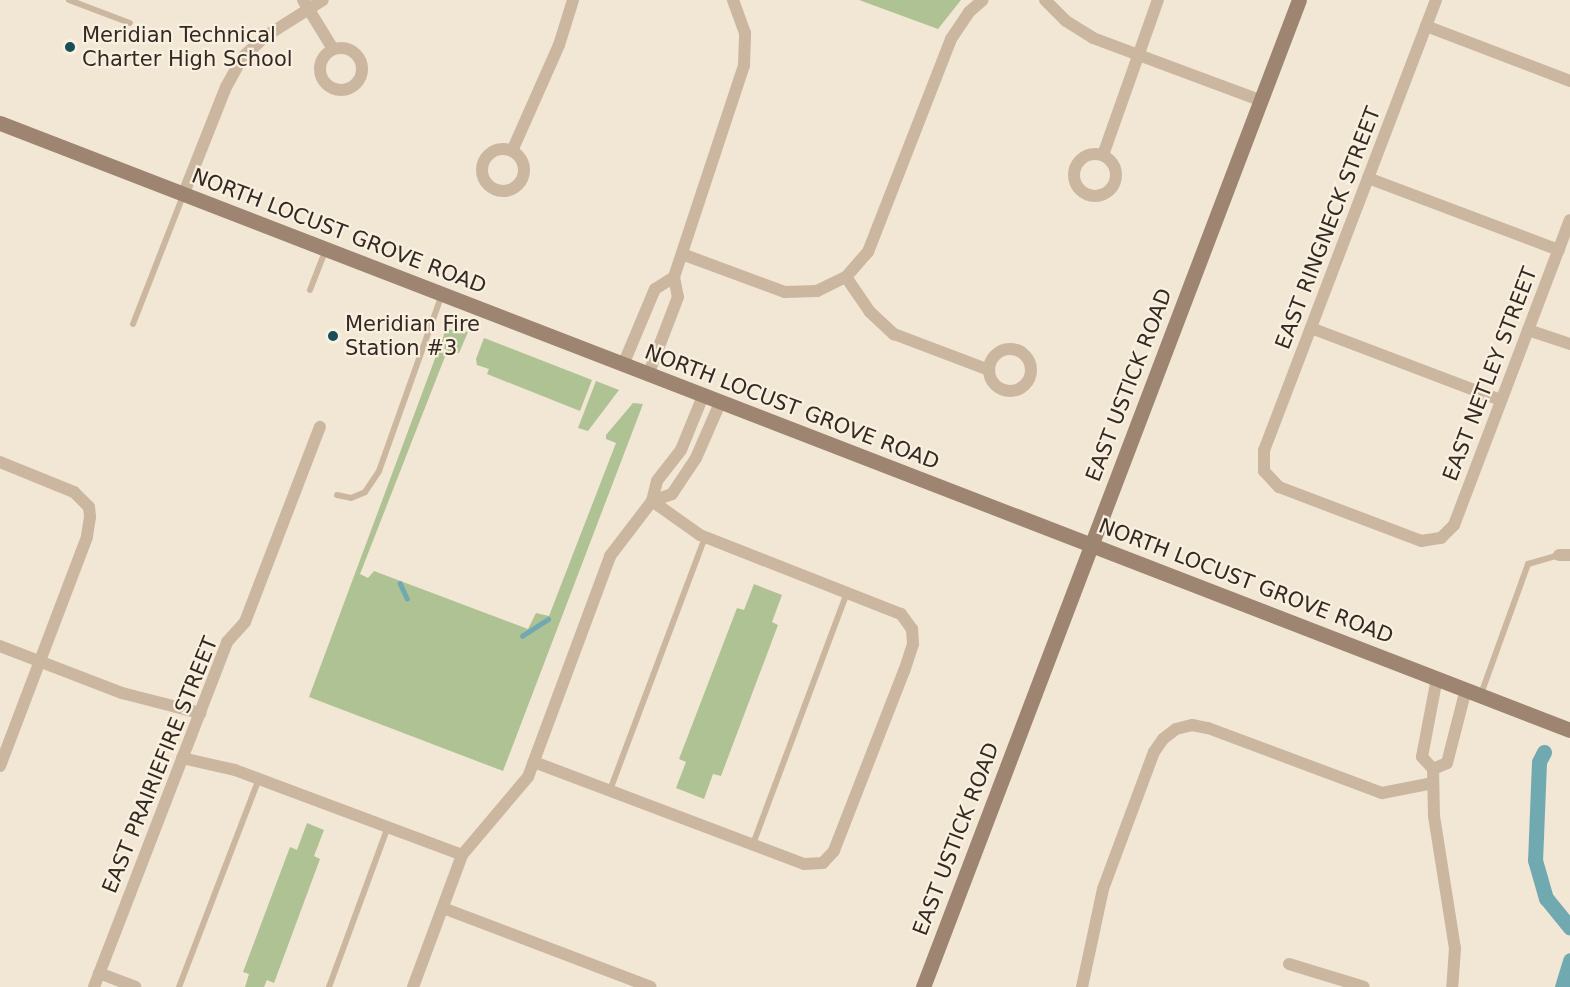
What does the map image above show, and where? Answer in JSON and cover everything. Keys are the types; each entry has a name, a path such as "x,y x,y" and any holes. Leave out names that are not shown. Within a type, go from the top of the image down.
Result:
{"main road":[{"name":"EAST USTICK ROAD","path":"923,987 1299,0"},
{"name":"NORTH LOCUST GROVE ROAD","path":"0,123 1570,730"}],"street":[{"path":"184,193 226,87 242,58 305,5 323,0"},
{"path":"512,151 559,45 573,0"},
{"path":"682,254 785,292 818,291 846,277 868,252 951,39 969,12 983,0"},
{"path":"1045,0 1079,31 1137,56 1260,100"},
{"path":"1103,155 1158,0"},
{"name":"EAST RINGNECK STREET","path":"1436,0 1264,450 1264,471 1279,487 1421,541 1441,538"},
{"path":"648,375 678,297 674,277 744,65 745,33 734,1"},
{"path":"305,5 333,49"},
{"path":"1426,26 1570,81"},
{"path":"1368,177 1559,250"},
{"name":"EAST NETLEY STREET","path":"1441,538 1454,525 1570,220"},
{"path":"623,365 655,289 674,277"},
{"path":"846,277 870,312 894,334 989,370"},
{"path":"1311,328 1501,400"},
{"path":"1528,330 1570,345"},
{"path":"413,987 462,855 520,788 534,762 610,556 652,501 657,482 681,450 703,396"},
{"path":"652,501 672,494 696,458 720,403"},
{"name":"EAST PRAIRIEFIRE STREET","path":"94,987 227,642 245,622 320,427"},
{"path":"0,462 74,492 89,507 87,537 0,766"},
{"path":"534,762 804,864 823,863 834,851 904,671 913,644 912,629 901,614 705,537 652,501"},
{"path":"0,646 122,693 200,713"},
{"path":"1437,678 1422,757 1433,769 1434,816 1455,948 1452,987"},
{"path":"1433,769 1447,763 1473,692"},
{"path":"1082,987 1102,889 1154,752 1163,739 1176,729 1192,725 1208,728 1382,793 1432,783"},
{"path":"182,758 259,778 462,855"},
{"path":"443,908 651,987"},
{"path":"1289,964 1364,987"},
{"path":"99,973 135,987"}],"lane":[{"path":"69,0 130,23"},
{"path":"133,324 184,193"},
{"path":"310,290 326,248"},
{"path":"337,495 351,498 365,492 379,471 442,293"},
{"path":"610,791 705,537"},
{"path":"1473,692 1528,564 1565,555"},
{"path":"752,845 847,593"},
{"path":"179,987 259,778"},
{"path":"329,987 388,827"}],"green space":[{"path":"859,0 961,0 938,29"},
{"path":"446,329 468,332 459,353 446,354 360,574 368,578 374,571 528,629 536,613 549,616 616,443 606,439 606,435 633,403 643,404 503,771 309,697"},
{"path":"484,338 592,380 580,411 487,374 489,369 477,365 476,359"},
{"path":"596,381 619,390 588,431 578,428"},
{"path":"754,584 782,595 772,622 778,625 721,776 713,774 704,799 676,788 686,762 679,759 737,608 744,610"},
{"path":"307,823 324,830 314,856 320,859 274,983 267,980 264,987 245,987 249,974 243,972 290,847 297,850"}],"waterway":[{"path":"400,583 407,598"},
{"path":"522,636 548,619"},
{"path":"1544,752 1539,762 1535,860 1546,898 1570,928"},
{"path":"1562,987 1570,960"}],"place":[{"name":"Meridian Technical Charter High School","path":"70,47"},
{"name":"Meridian Fire Station #3","path":"333,336"}]}
